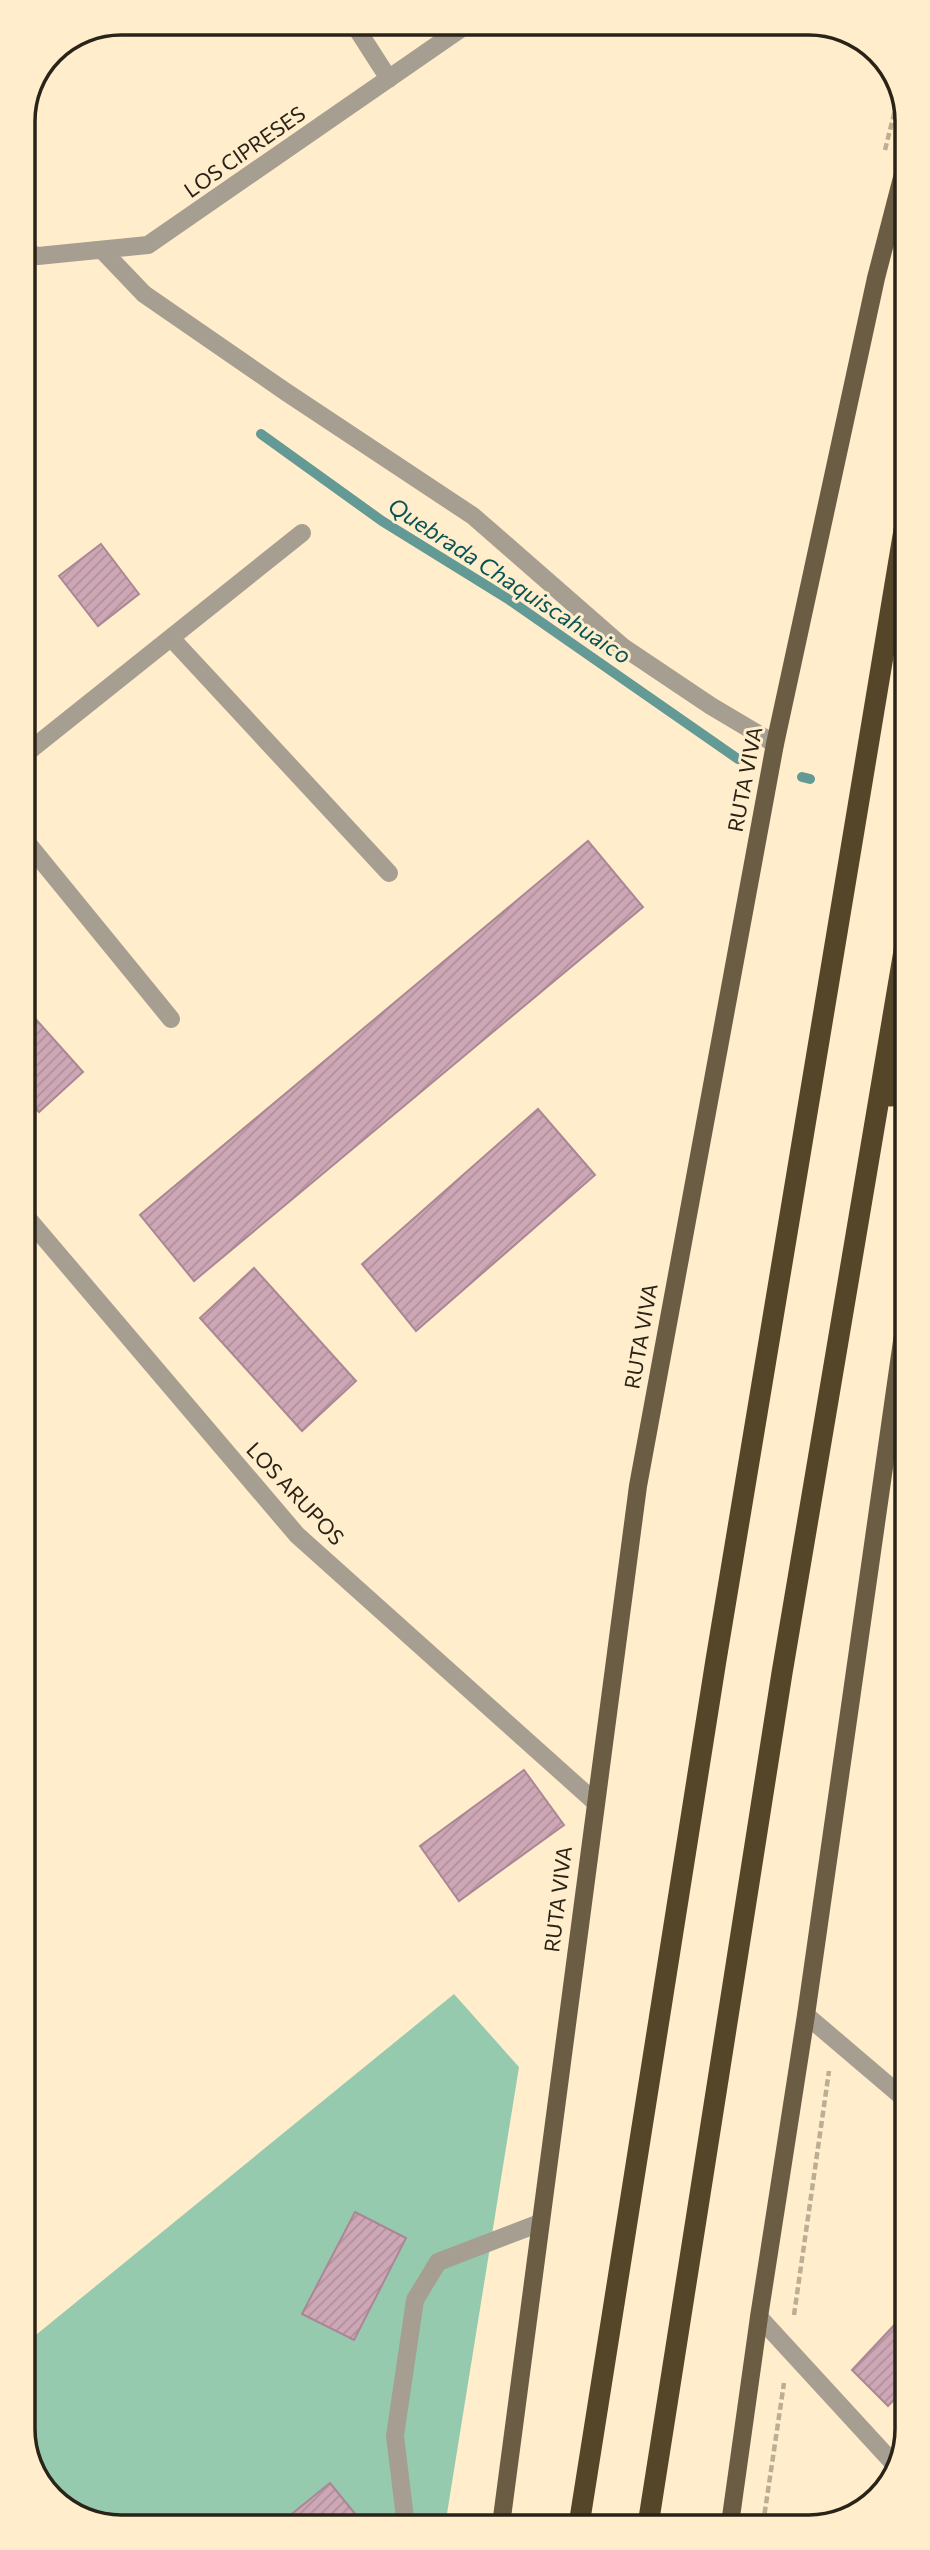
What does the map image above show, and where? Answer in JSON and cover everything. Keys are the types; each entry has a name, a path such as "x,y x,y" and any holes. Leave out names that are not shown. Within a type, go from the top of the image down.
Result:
{"highway":[{"path":"581,2515 714,1674 895,584"},
{"path":"650,2515 782,1673 895,1004"},
{"path":"867,1171 895,1083"}],"main road":[{"name":"RUTA VIVA","path":"502,2515 638,1486 775,744 876,278 895,205"},
{"path":"731,2515 895,1390"}],"street":[{"path":"361,35 389,79"},
{"name":"LOS CIPRESES","path":"35,255 148,245 389,79 445,35"},
{"path":"102,250 144,294 473,516 623,647 711,706 775,744"},
{"path":"35,746 303,533"},
{"path":"172,639 389,873"},
{"path":"35,852 171,1019"},
{"name":"LOS ARUPOS","path":"35,1227 297,1535 595,1802"},
{"path":"806,2015 895,2091"},
{"path":"405,2515 395,2435 415,2300 438,2262 540,2223"},
{"path":"759,2317 889,2459"}],"green space":[{"path":"454,1994 519,2067 447,2515 115,2515 88,2508 56,2486 49,2477 38,2451 35,2429 35,2336"}],"building":[{"path":"101,544 139,594 98,626 59,576"},
{"path":"588,841 643,907 194,1281 140,1215"},
{"path":"35,1018 83,1072 39,1112 35,1108"},
{"path":"538,1109 595,1175 416,1331 362,1264"},
{"path":"254,1268 356,1381 302,1431 200,1318"},
{"path":"524,1770 564,1825 459,1901 420,1846"},
{"path":"355,2212 406,2238 354,2340 302,2314"},
{"path":"895,2324 895,2399 888,2406 852,2370"},
{"path":"330,2483 356,2515 291,2515"}],"waterway":[{"name":"Quebrada Chaquiscahuaico","path":"261,434 382,521 508,599 738,759"},
{"name":"Quebrada Chaquiscahuaico","path":"802,777 810,779"}]}
